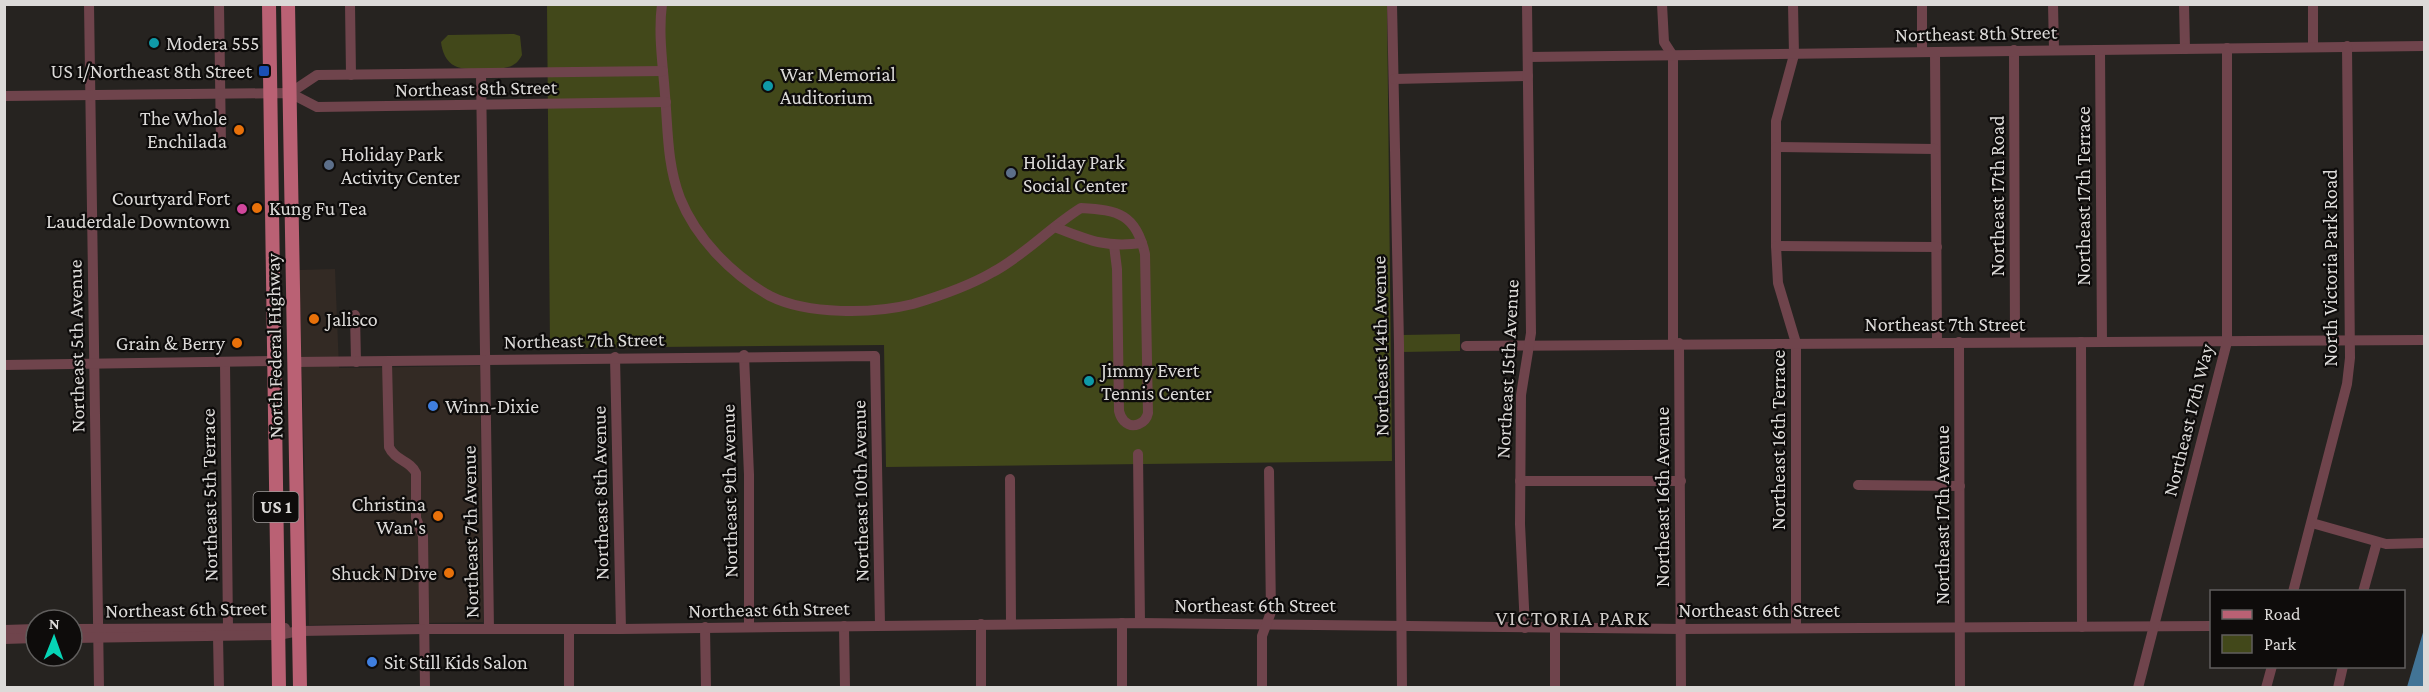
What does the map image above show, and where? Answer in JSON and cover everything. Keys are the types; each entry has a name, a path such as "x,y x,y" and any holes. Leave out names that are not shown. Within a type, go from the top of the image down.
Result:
{"main road":[{"name":"North Federal Highway","path":"269,4 279,687"},
{"name":"North Federal Highway","path":"288,4 300,687"},
{"path":"274,327 284,351 294,362"},
{"path":"274,361 295,388"}],"street":[{"name":"Northeast 5th Avenue","path":"89,4 99,687"},
{"path":"219,4 221,145"},
{"path":"350,4 351,75"},
{"path":"662,4 661,48 667,135 672,171 689,217 711,248 742,276 772,296 806,307 841,311 912,304 948,293 994,272 1076,211 1101,209 1123,215 1137,229 1145,254 1148,413 1147,419 1141,424 1132,425 1124,421 1119,411 1117,269 1114,245"},
{"name":"Northeast 14th Avenue","path":"1392,4 1399,344 1402,687"},
{"name":"Northeast 15th Avenue","path":"1525,628 1522,614 1520,481 1521,395 1531,333 1527,4"},
{"name":"Northeast 16th Avenue","path":"1662,4 1664,42 1673,56 1676,343 1681,481 1681,687"},
{"name":"Northeast 16th Terrace","path":"1793,4 1794,55 1776,121 1776,246 1778,283 1796,343 1796,628"},
{"path":"1922,4 1922,52"},
{"path":"2053,4 2054,50"},
{"path":"2184,4 2185,49"},
{"path":"2313,4 2313,46"},
{"name":"North Victoria Park Road","path":"2293,590 2347,384 2350,340 2347,46"},
{"name":"Northeast 8th Street","path":"1528,57 2424,46"},
{"name":"Northeast 17th Way","path":"2138,687 2227,342 2227,48"},
{"name":"Northeast 17th Road","path":"2014,50 2015,342"},
{"name":"Northeast 17th Terrace","path":"2100,50 2102,342"},
{"path":"1935,52 1937,342"},
{"name":"Northeast 8th Street","path":"663,71 481,75 317,75 290,93 317,108 666,102"},
{"name":"Northeast 7th Avenue","path":"481,75 489,629"},
{"path":"1394,79 1528,76"},
{"path":"4,96 290,93"},
{"path":"1776,147 1935,149"},
{"path":"1075,234 1076,211"},
{"path":"1055,227 1114,245 1142,243"},
{"path":"1776,246 1937,247"},
{"path":"355,315 356,362"},
{"name":"Northeast 7th Street","path":"1466,346 2424,340"},
{"name":"Northeast 17th Avenue","path":"1959,342 1960,687"},
{"path":"2081,342 2082,627"},
{"name":"Northeast 7th Street","path":"294,362 486,361 744,355 875,356"},
{"name":"Northeast 9th Avenue","path":"744,355 749,475 749,627"},
{"name":"Northeast 10th Avenue","path":"875,356 880,626"},
{"name":"Northeast 8th Avenue","path":"615,357 621,629"},
{"path":"4,365 274,361"},
{"path":"387,362 389,447 396,458 408,463 417,473 416,518 423,536 425,687"},
{"name":"Northeast 5th Terrace","path":"225,363 228,627"},
{"path":"1138,454 1140,623"},
{"path":"1262,687 1262,636 1271,612 1269,471"},
{"path":"1011,479 1011,624"},
{"path":"1520,481 1681,481"},
{"path":"1858,485 1960,486"},
{"path":"2312,523 2377,542 2424,543"},
{"path":"2363,590 2377,542"},
{"path":"1122,623 1122,687"},
{"name":"Northeast 6th Street","path":"84,636 99,633 228,627 299,631 1122,623 1401,624 1681,629 2210,626"},
{"path":"981,624 981,687"},
{"path":"844,626 845,687"},
{"path":"705,627 706,687"},
{"path":"1555,628 1555,687"},
{"path":"4,630 24,629"},
{"path":"569,629 569,687"},
{"name":"Northeast 6th Street","path":"84,631 218,636 278,631"},
{"path":"218,636 219,687"},
{"path":"4,639 24,638"},
{"path":"2266,687 2271,668"},
{"path":"2338,687 2343,668"}],"shaded area":[{"path":"335,269 339,368 480,366 483,622 309,625 299,270"}],"green space":[{"path":"547,5 1387,5 1392,461 886,467 884,345 550,348"},
{"path":"514,34 520,36 522,55 512,66 503,68 459,68 449,62 442,49 441,42 448,35"},
{"path":"1460,334 1460,351 1402,352 1402,335"}],"water":[{"path":"2424,629 2424,687 2407,687"}],"place":[{"name":"Modera 555","path":"154,43"},
{"name":"US 1/Northeast 8th Street","path":"264,71"},
{"name":"War Memorial Auditorium","path":"768,86"},
{"name":"The Whole Enchilada","path":"239,130"},
{"name":"Holiday Park Activity Center","path":"329,165"},
{"name":"Holiday Park Social Center","path":"1011,173"},
{"name":"Kung Fu Tea","path":"257,208"},
{"name":"Courtyard Fort Lauderdale Downtown","path":"242,209"},
{"name":"Jalisco","path":"314,319"},
{"name":"Grain & Berry","path":"237,343"},
{"name":"Jimmy Evert Tennis Center","path":"1089,381"},
{"name":"Winn-Dixie","path":"433,406"},
{"name":"Christina Wan's","path":"438,516"},
{"name":"Shuck N Dive","path":"449,573"},
{"name":"Sit Still Kids Salon","path":"372,662"}],"district":[{"name":"VICTORIA PARK","path":"1573,618"}]}
